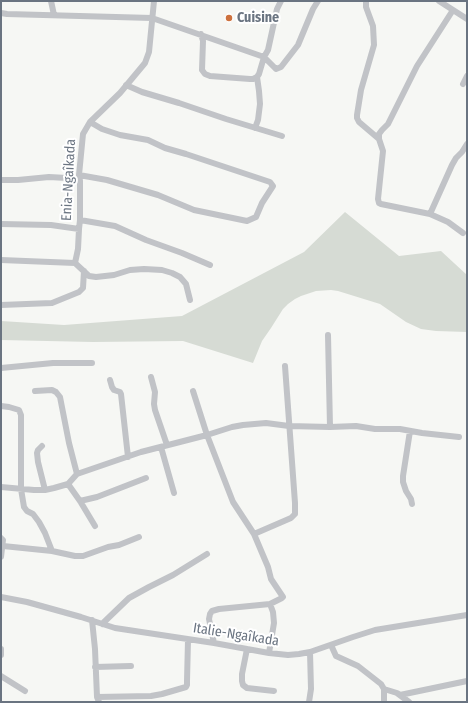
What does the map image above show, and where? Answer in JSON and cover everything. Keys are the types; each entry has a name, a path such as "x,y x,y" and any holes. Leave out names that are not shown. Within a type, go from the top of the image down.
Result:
{"street":[{"path":"51,1 54,15"},
{"name":"Enia-Ngaîkada","path":"75,263 78,249 80,220 79,178 82,134 90,122 120,93 145,63 149,52 154,1"},
{"path":"255,128 258,120 260,104 257,77 268,50 277,10 281,1"},
{"path":"1,13 152,18 264,57 276,69 281,67 298,45 318,1"},
{"path":"366,1 366,7 373,26 374,45 361,90 357,118 359,122 378,139 383,151 378,199 379,203 430,214 448,222 463,233"},
{"path":"439,1 467,19"},
{"path":"378,139 379,134 388,124 411,81 417,66 453,10"},
{"path":"201,34 203,41 202,70 205,74 210,76 250,79 257,77"},
{"path":"463,84 467,76"},
{"path":"126,85 142,92 282,136"},
{"path":"1,180 49,177 107,180 158,195 194,210 246,221 256,217 262,203 273,186 270,182 165,148 148,140 120,135 102,129 90,122"},
{"path":"430,214 452,165 467,144"},
{"path":"80,220 115,226 210,265"},
{"path":"1,224 51,225 79,229"},
{"path":"1,260 75,263 89,276 96,277 114,275 130,270 162,270 180,277 186,284 190,300"},
{"path":"1,305 52,303 79,292 83,288 84,271"},
{"path":"328,335 330,427"},
{"path":"1,368 53,363 92,363"},
{"path":"254,534 291,518 295,514 285,366"},
{"path":"151,377 156,392 154,404 155,410 174,493"},
{"path":"110,380 112,388 122,394 128,456"},
{"path":"36,391 52,390 60,397 69,443 78,474"},
{"path":"193,391 207,436 233,502 254,534 268,567 271,579 283,597 270,604 212,611 209,619 214,643"},
{"path":"1,406 19,410 21,415 21,489 24,507 33,514 39,522 52,551"},
{"path":"1,487 34,490 54,488 68,484 78,474 128,456 207,436 243,424 330,427 356,426 376,429 400,429 459,437"},
{"path":"410,431 403,476 406,490 412,504"},
{"path":"42,446 37,453 45,490"},
{"path":"80,501 97,497 146,478"},
{"path":"68,484 95,526"},
{"path":"3,546 83,556 139,537"},
{"path":"1,538 3,539 1,557"},
{"path":"102,624 129,598 173,575 207,554"},
{"name":"Italie-Ngaîkada","path":"1,597 28,602 115,628 288,655 310,652 375,630 467,615"},
{"path":"269,653 274,623 273,612 270,604"},
{"path":"92,620 98,699 151,696 186,687 188,640"},
{"path":"331,645 336,656 358,666 381,684 384,689 384,702"},
{"path":"1,649 1,655"},
{"path":"246,649 242,674 243,685 247,688 274,691"},
{"path":"309,702 311,689 310,652"},
{"path":"95,667 131,666"},
{"path":"1,676 25,692"},
{"path":"400,695 422,689 467,681"},
{"path":"384,689 397,693 409,702"}],"shaded area":[{"path":"345,212 399,256 441,251 467,275 467,332 421,329 406,322 380,304 331,290 316,291 301,296 288,304 283,309 262,341 253,363 183,341 93,342 1,340 1,321 64,325 182,316 304,252"}],"place":[{"name":"Cuisine","path":"229,18"}]}
